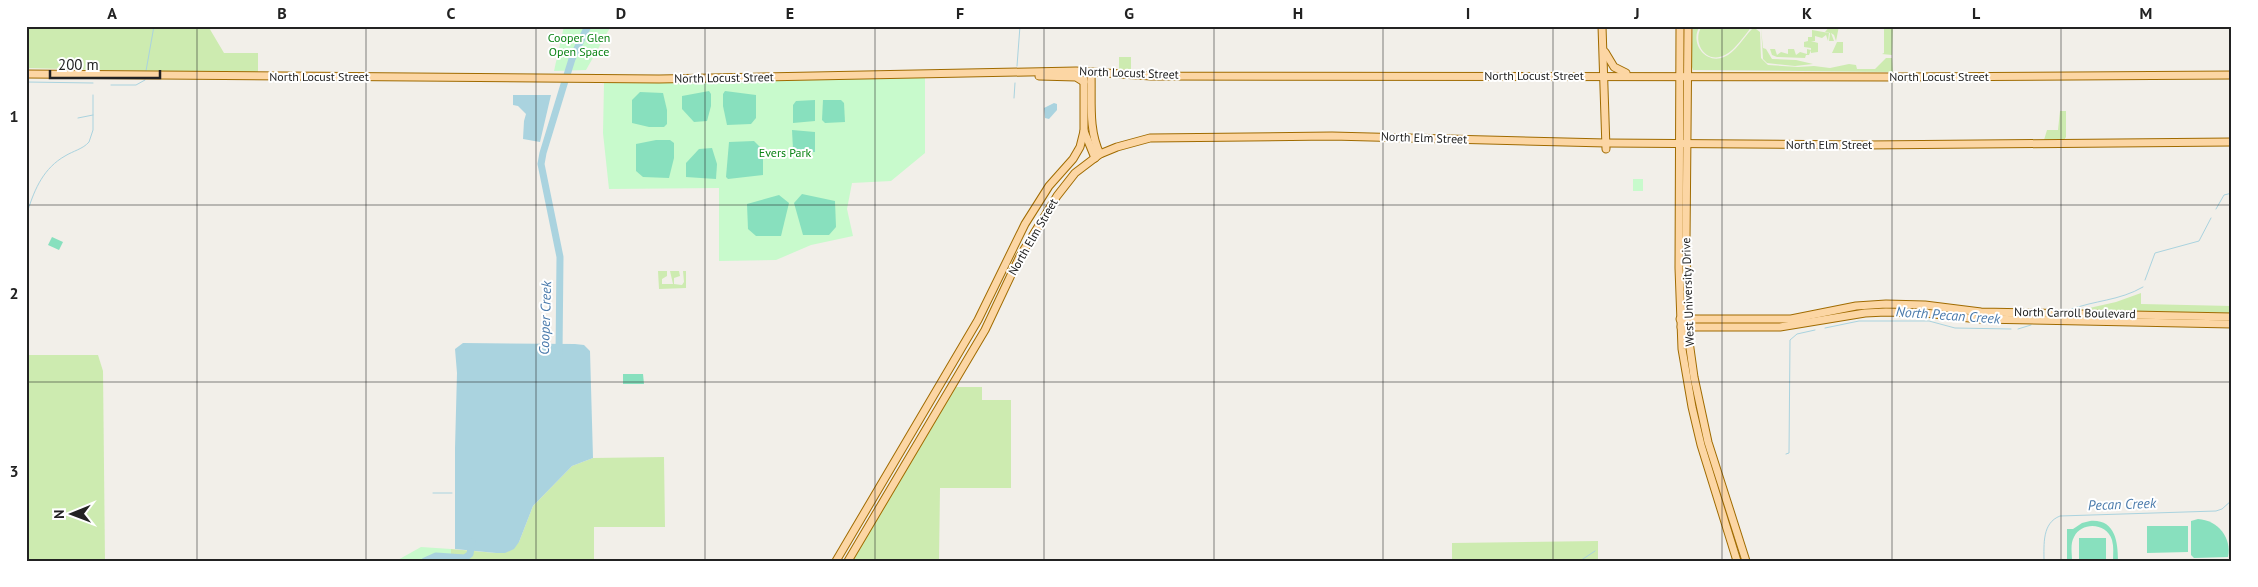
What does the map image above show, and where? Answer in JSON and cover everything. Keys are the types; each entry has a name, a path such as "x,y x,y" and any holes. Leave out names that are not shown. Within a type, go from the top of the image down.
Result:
{"main road":[{"path":"1602,26 1606,146"},
{"path":"1680,26 1683,76"},
{"path":"1683,76 1688,26"},
{"path":"1603,46 1610,63 1621,73 1641,76"},
{"name":"North Locust Street","path":"26,74 659,79 994,74 1012,72 1151,76 1603,75 1897,78 2232,75"},
{"path":"1088,73 1084,82 1084,131 1097,156"},
{"path":"1088,73 1092,128 1097,156"},
{"path":"994,74 1076,77 1084,82"},
{"name":"West University Drive","path":"1683,76 1685,371 1701,445 1737,561"},
{"name":"North Elm Street","path":"836,561 964,346 1025,224 1049,186 1073,159 1080,148 1084,131"},
{"name":"North Elm Street","path":"848,561 985,330 1028,242 1067,182 1075,173 1097,156 1117,147 1150,138 1286,135 1384,136 1606,146 1683,144 1866,145 2232,142"},
{"name":"North Carroll Boulevard","path":"1684,323 1791,319 1856,306 1886,304 1925,305 1981,312 2232,317"},
{"name":"North Carroll Boulevard","path":"1684,323 1780,327 1865,313 1886,312 1925,313 1978,319 2232,324"},
{"name":"West University Drive","path":"1684,323 1708,442 1746,561"}],"green space":[{"path":"26,26 208,26 224,53 258,53 258,74 26,68"},
{"name":"Cooper Glen Open Space","path":"564,26 611,26 586,70 554,71"},
{"path":"1693,26 1700,26 1696,39 1698,45 1705,55 1711,58 1717,59 1728,55 1752,29 1756,29 1760,32 1761,58 1768,65 1830,68 1849,64 1856,65 1857,69 1875,69 1886,58 1892,58 1893,72 1693,70 1691,64"},
{"path":"1702,26 1752,26 1732,50 1725,55 1712,57 1706,54 1699,45 1699,32"},
{"path":"1830,26 1839,26 1836,41 1831,33 1834,41 1829,41 1830,33 1825,32"},
{"path":"1884,26 1893,26 1892,55 1882,54 1884,53"},
{"path":"1761,28 1763,48 1766,49 1772,59 1796,60 1813,64 1795,66 1767,63 1763,59"},
{"path":"1812,30 1829,33 1828,41 1826,35 1822,38 1815,36 1815,41 1811,41 1818,43 1818,52 1811,53 1811,48 1804,47 1804,42 1808,41 1808,37 1812,37"},
{"path":"1837,42 1843,42 1843,53 1832,53"},
{"path":"1770,49 1775,49 1777,55 1781,52 1788,54 1788,49 1794,49 1796,55 1800,52 1807,54 1807,49 1811,50 1805,58 1777,57 1772,55"},
{"path":"1119,57 1131,57 1131,71 1119,70"},
{"name":"Evers Park","path":"925,77 925,153 891,181 852,183 847,209 853,236 811,245 776,260 719,261 719,188 609,189 603,133 604,83 606,82"},
{"path":"709,91 711,94 711,106 707,121 694,122 682,109 682,96"},
{"path":"725,91 756,95 756,118 751,124 727,125 723,106 723,94"},
{"path":"640,92 663,93 667,110 667,124 664,127 649,127 632,123 632,100"},
{"path":"815,100 815,121 793,123 793,105 796,101"},
{"path":"823,100 841,100 844,103 845,122 825,123 822,120"},
{"path":"2060,111 2066,111 2066,137 2064,140 2044,140 2047,130 2058,130"},
{"path":"792,130 815,132 815,152 796,153 793,149"},
{"path":"656,140 670,140 674,143 674,158 669,178 643,177 636,171 636,144"},
{"path":"754,141 763,150 763,175 728,179 726,177 729,142"},
{"path":"712,148 717,164 716,179 686,177 686,163 699,149"},
{"path":"1633,179 1643,179 1643,191 1633,191"},
{"path":"802,194 835,201 836,227 829,235 803,235 794,203"},
{"path":"779,195 789,203 781,236 756,236 748,229 747,204"},
{"path":"52,237 63,242 59,250 48,245"},
{"path":"658,271 667,271 667,276 662,279 662,284 673,284 670,271 679,271 680,276 674,278 674,284 682,285 684,282 683,271 686,271 686,288 659,289"},
{"path":"2141,293 2141,304 2232,306 2232,314 2076,311 2116,302"},
{"path":"26,355 98,355 103,371 105,561 26,561"},
{"path":"623,374 643,374 644,384 623,384"},
{"path":"956,387 982,387 982,400 1011,400 1011,488 940,488 939,561 851,561"},
{"path":"664,457 665,527 594,527 594,561 451,561 451,549 496,553 519,542 533,506 572,466 593,458"},
{"path":"2198,519 2212,523 2222,531 2228,543 2228,557 2194,558 2191,555 2191,521"},
{"path":"2098,521 2110,528 2116,539 2118,561 2113,561 2113,545 2109,534 2100,527 2088,526 2083,528 2074,537 2072,561 2067,561 2067,529 2073,529 2082,523"},
{"path":"2147,526 2188,526 2188,552 2147,553"},
{"path":"2079,538 2106,538 2106,561 2079,561"},
{"path":"1598,541 1598,561 1452,561 1452,543"},
{"path":"421,547 451,549 451,561 396,561"}],"water":[{"path":"513,95 551,95 540,142 523,139 526,114 518,106 513,105"},
{"path":"1054,103 1057,104 1057,110 1049,119 1045,118 1044,108"},
{"path":"463,343 575,344 584,345 590,351 593,458 572,466 533,506 519,542 514,549 505,553 455,549 457,373 455,349"}],"waterway":[{"path":"146,71 154,26"},
{"name":"Cooper Creek","path":"567,75 572,59 588,26"},
{"path":"1017,66 1020,26"},
{"path":"111,85 136,85 145,80"},
{"name":"Cooper Creek","path":"559,353 560,257 541,164 565,81"},
{"path":"26,82 93,83"},
{"path":"1014,98 1015,83"},
{"path":"28,210 37,186 51,166 89,142 93,130 93,95"},
{"path":"78,118 93,115"},
{"name":"North Pecan Creek","path":"2216,209 2224,195 2232,193"},
{"name":"North Pecan Creek","path":"2145,280 2155,253 2199,241 2211,218"},
{"name":"North Pecan Creek","path":"2069,310 2116,298 2143,287"},
{"name":"North Pecan Creek","path":"1825,328 1859,321 1929,321 1955,328 2011,329"},
{"name":"North Pecan Creek","path":"2018,329 2031,325"},
{"name":"North Pecan Creek","path":"1786,454 1789,453 1790,340 1797,334 1815,330"},
{"path":"433,493 452,493"},
{"name":"Pecan Creek","path":"2044,561 2044,541 2047,529 2054,519 2060,516 2216,511 2222,509 2232,500"},
{"name":"Cooper Creek","path":"425,561 436,556 465,558 470,554 472,542"},
{"name":"North Pecan Creek","path":"1580,561 1595,551"}]}
